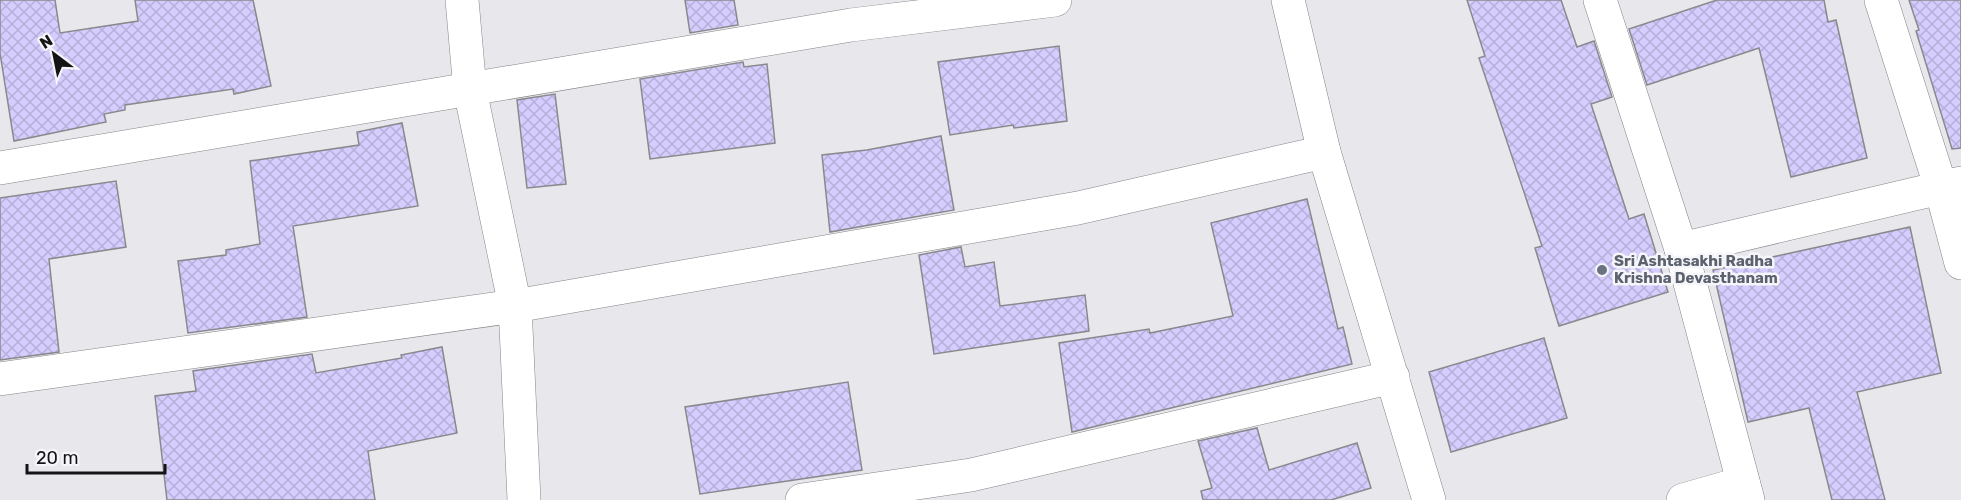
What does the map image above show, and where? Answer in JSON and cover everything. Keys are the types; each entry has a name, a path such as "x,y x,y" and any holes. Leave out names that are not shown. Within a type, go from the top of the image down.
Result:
{"street":[{"path":"462,0 470,90 515,306 524,500"},
{"path":"0,168 470,90 849,13 1055,0"},
{"path":"1288,0 1324,152 1429,500"},
{"path":"1600,0 1681,249 1746,491 1683,500"},
{"path":"1881,0 1951,186 1961,263"},
{"path":"0,379 515,306 1078,208 1324,152"},
{"path":"1681,249 1951,186"},
{"path":"802,500 973,487 1393,377"}],"building":[{"path":"0,0 55,0 60,33 138,21 135,0 253,0 271,86 234,94 233,89 125,105 125,110 104,114 106,122 14,141 0,53"},
{"path":"685,0 734,0 738,25 690,33"},
{"path":"1467,0 1561,0 1577,47 1594,41 1612,97 1591,104 1629,219 1644,214 1668,292 1559,326 1535,248 1542,246 1479,58 1485,56"},
{"path":"1717,0 1824,0 1828,22 1836,20 1867,158 1791,177 1759,48 1647,85 1629,29"},
{"path":"1909,0 1961,0 1961,148 1952,149 1916,31 1919,30"},
{"path":"1059,46 1067,121 1014,128 1013,125 950,135 938,62"},
{"path":"743,62 744,67 767,64 775,143 650,159 640,79"},
{"path":"555,94 566,184 527,188 517,100"},
{"path":"402,123 418,206 293,226 307,317 188,333 178,261 226,255 226,250 260,244 250,161 359,145 357,132"},
{"path":"941,136 954,210 830,232 822,155 867,150"},
{"path":"116,181 126,247 49,259 59,352 0,360 0,198"},
{"path":"1307,199 1338,329 1343,327 1352,364 1072,432 1059,343 1149,329 1150,333 1233,316 1211,223"},
{"path":"1910,227 1941,373 1857,392 1885,500 1832,500 1809,408 1748,422 1713,270"},
{"path":"961,247 965,267 994,262 1000,306 1085,295 1089,331 934,354 919,255"},
{"path":"1544,338 1567,418 1451,452 1429,372"},
{"path":"442,347 457,433 368,451 375,500 167,500 155,396 196,391 193,371 312,354 316,373 402,358 401,355"},
{"path":"848,382 862,470 700,494 685,407"},
{"path":"1257,428 1269,470 1357,443 1371,488 1331,500 1203,500 1201,491 1212,488 1198,441"}],"place":[{"name":"Sri Ashtasakhi Radha Krishna Devasthanam","path":"1602,270"}]}
